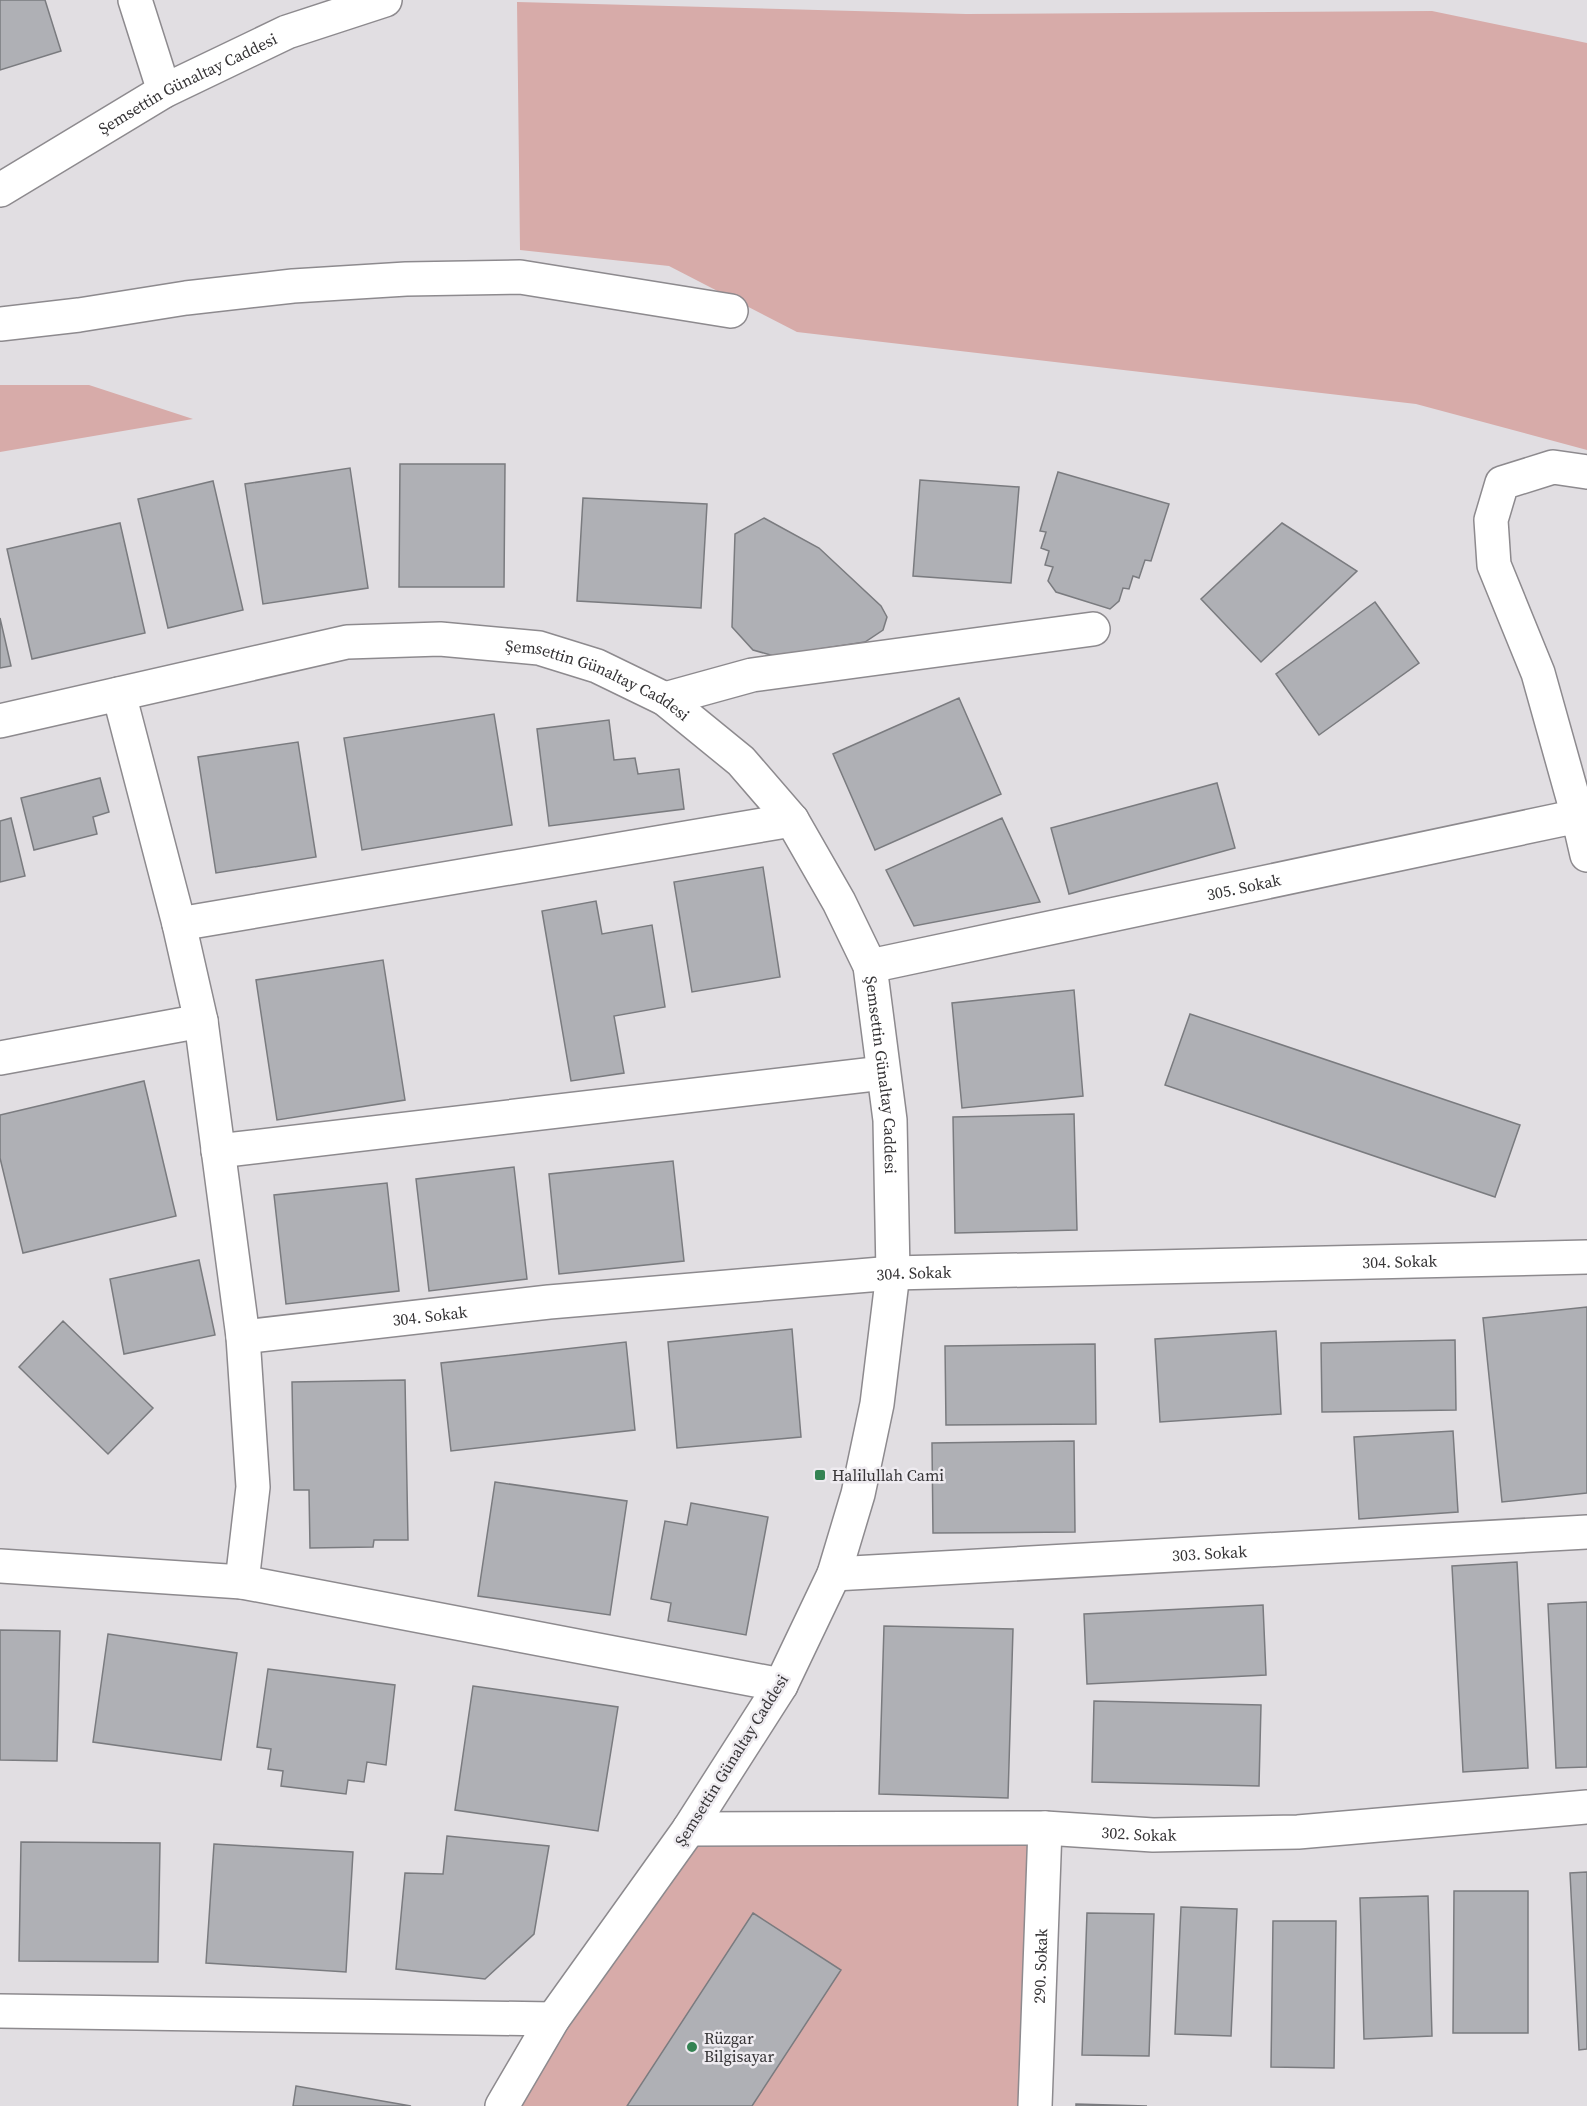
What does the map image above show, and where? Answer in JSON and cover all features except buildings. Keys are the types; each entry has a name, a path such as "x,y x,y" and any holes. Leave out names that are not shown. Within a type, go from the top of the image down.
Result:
{"street":[{"path":"135,0 164,91"},
{"name":"Şemsettin Günaltay Caddesi","path":"0,190 164,91 287,32 385,0"},
{"path":"0,324 79,315 186,298 406,279 520,277 731,311"},
{"path":"1587,472 1553,467 1502,483 1491,520 1494,565 1538,673 1587,855"},
{"path":"665,699 752,675 1093,629"},
{"name":"Şemsettin Günaltay Caddesi","path":"0,721 347,642 440,639 539,648 597,666 665,699 741,761 792,820 840,902 870,966 890,1120 893,1273 877,1404 858,1494 834,1574 781,1685 689,1829 553,2019 502,2106"},
{"path":"120,694 179,924 201,1021 243,1337 253,1487 242,1582"},
{"name":"305. Sokak","path":"870,966 1578,816"},
{"path":"179,924 792,820"},
{"path":"0,1058 201,1021"},
{"path":"218,1151 883,1073"},
{"name":"304. Sokak","path":"243,1337 549,1302 893,1273 1587,1257"},
{"name":"303. Sokak","path":"834,1574 1587,1532"},
{"path":"0,1566 242,1582 781,1685"},
{"name":"302. Sokak","path":"689,1829 1045,1828 1153,1835 1298,1832 1587,1807"},
{"name":"290. Sokak","path":"1035,2106 1045,1828"},
{"path":"0,2011 553,2019"}],"shaded area":[{"path":"517,2 966,14 1432,11 1587,43 1587,450 1416,404 797,332 669,266 520,250"},
{"path":"0,385 89,385 193,419 0,452"},
{"path":"1045,1828 1035,2106 502,2106 689,1829"}],"place":[{"name":"Halilullah Cami","path":"820,1475"},
{"name":"Rüzgar Bilgisayar","path":"692,2047"}]}
